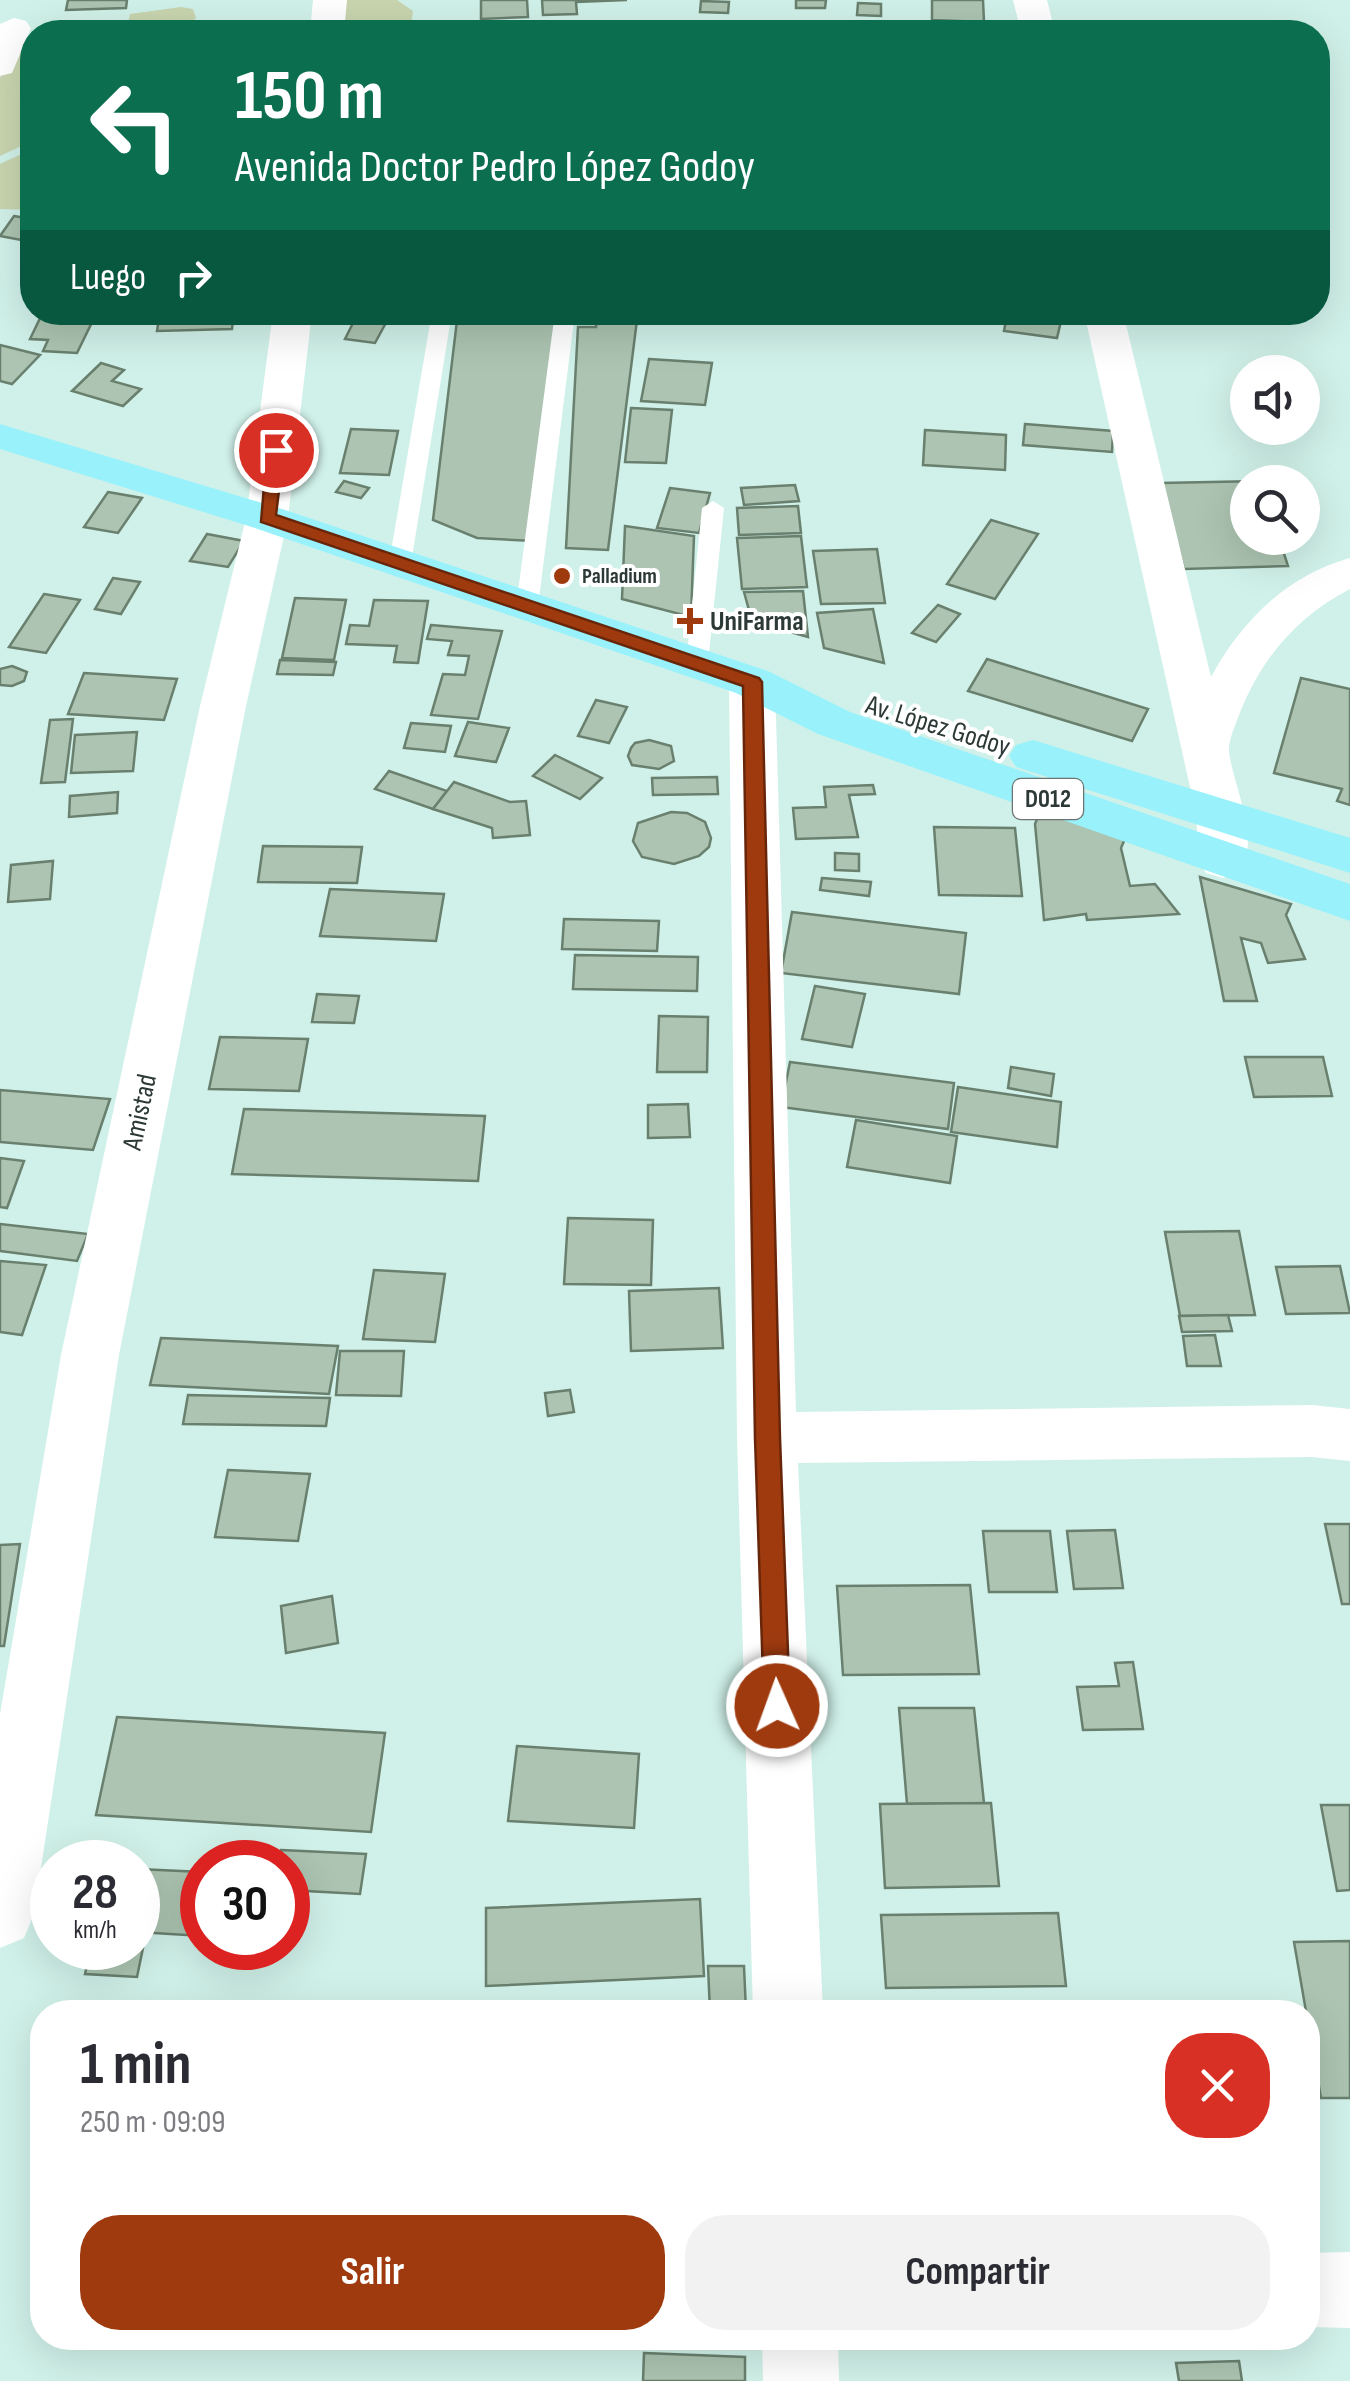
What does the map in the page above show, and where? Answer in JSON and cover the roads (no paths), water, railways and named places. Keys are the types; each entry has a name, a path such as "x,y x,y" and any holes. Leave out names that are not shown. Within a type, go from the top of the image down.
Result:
{"main road":[{"name":"D012","path":"3,440 267,518 752,682 834,723 1350,902"},
{"name":"Av. López Godoy","path":"752,682 839,695 1350,856"}],"street":[{"path":"0,66 14,28"},
{"name":"Amistad","path":"0,1914 90,1355 224,706 267,518 291,325"},
{"path":"1106,325 1220,814 1223,861"},
{"path":"1204,746 1217,710 1265,626 1297,601 1350,572"},
{"path":"752,682 767,1438 788,2000"},
{"path":"767,1438 1312,1431 1350,1435"},
{"path":"1320,2290 1350,2290"},
{"path":"800,2350 801,2381"}],"lane":[{"path":"400,564 440,325"},
{"path":"528,607 563,325"},
{"path":"696,663 713,508"}],"place":[{"name":"Palladium","path":"562,576"},
{"name":"UniFarma","path":"690,621"}]}
